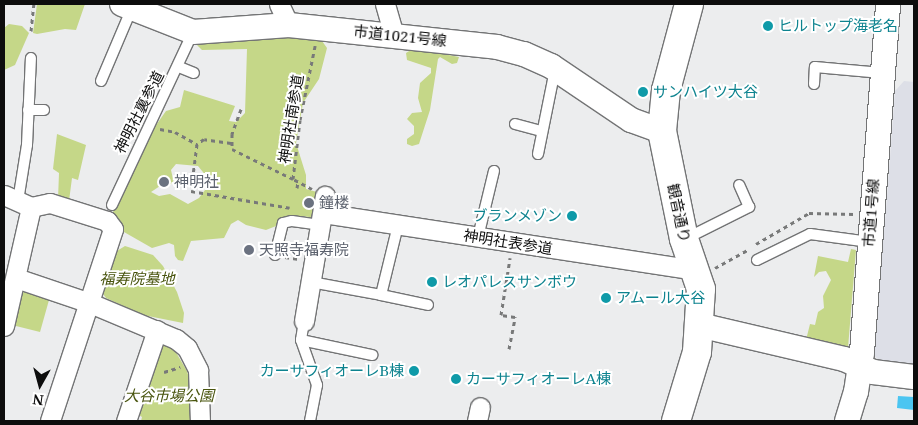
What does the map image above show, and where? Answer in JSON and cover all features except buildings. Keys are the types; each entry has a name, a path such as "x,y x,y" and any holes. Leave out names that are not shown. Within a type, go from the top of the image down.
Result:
{"main road":[{"name":"観音通り","path":"676,421 696,352 702,271 684,239 662,131 666,90 689,4"}],"street":[{"path":"279,4 289,25"},
{"path":"385,4 394,35"},
{"name":"市道1号線","path":"847,421 860,367 888,4"},
{"name":"市道1021号線","path":"127,6 193,32 289,25 497,47 524,54 556,69 599,101 631,120 662,131"},
{"path":"4,326 16,278 18,201 50,204 107,221 113,229 50,421"},
{"path":"304,321 323,211"},
{"name":"神明社表参道","path":"323,211 702,271"},
{"path":"16,278 90,303 176,339 192,356 200,385 200,421"},
{"path":"699,324 844,360 873,372 914,377"},
{"path":"126,421 157,330"}],"lane":[{"path":"101,82 127,6"},
{"name":"神明社裏参道","path":"112,205 119,184 179,67 193,32"},
{"path":"18,201 27,145 31,58"},
{"path":"179,67 194,73"},
{"path":"814,84 816,67 882,73"},
{"path":"538,154 556,69"},
{"path":"28,110 44,110"},
{"path":"515,124 542,130"},
{"path":"478,237 494,171"},
{"path":"684,239 750,207 738,185"},
{"path":"275,255 282,223 323,211"},
{"path":"381,294 398,224"},
{"path":"757,260 810,234 869,242"},
{"path":"311,282 381,294 428,305"},
{"path":"304,321 301,340 317,385 310,421"},
{"path":"301,340 372,355"}],"path":[{"path":"31,31 34,4"},
{"name":"神明社南参道","path":"318,28 300,120 293,179 298,182 323,211"},
{"path":"241,109 231,143 232,149 293,179"},
{"path":"149,127 175,132 197,144"},
{"path":"231,143 204,139 197,144 191,191 259,203"},
{"path":"297,188 298,182"},
{"path":"509,349 515,317 500,315 513,242"},
{"path":"702,271 739,255"}],"shaded area":[{"path":"904,81 914,82 914,365 880,362 870,350 885,223 895,91"}],"green space":[{"path":"37,4 85,4 76,30 65,29 37,34 33,33"},
{"path":"9,24 22,26 29,33 15,65 4,70 4,28"},
{"path":"274,36 322,41 327,48 319,79 303,103 296,143 306,175 306,189 317,192 318,218 301,216 266,230 246,225 238,220 231,224 224,238 191,241 183,261 178,260 175,256 174,245 169,243 152,248 124,232 112,215 130,162 166,111 180,107 184,90 235,106 229,121 236,122 245,113 247,49 202,50 197,45 201,39","holes":["176,164 198,166 211,182 199,198 188,204 170,194 159,196 151,192 160,186 174,183 171,170"]},
{"path":"414,48 459,57 457,63 452,64 440,57 438,59 430,110 419,144 412,146 407,144 407,139 414,134 414,126 407,119 412,113 422,112 418,98 420,83 431,73 431,68 407,60 406,53"},
{"path":"57,134 86,145 78,180 72,178 69,201 58,199 59,173 53,169"},
{"name":"福寿院墓地","path":"125,246 153,255 163,266 177,292 184,313 183,323 143,315 106,298 101,291 112,254"},
{"path":"851,249 856,250 848,348 806,340 810,324 815,325 818,312 824,308 823,296 831,280 826,271 819,272 814,277 818,256 848,262"},
{"path":"26,291 49,300 40,332 12,325 20,294"},
{"name":"大谷市場公園","path":"166,345 174,349 187,371 191,385 190,421 141,421 142,417 139,415 161,347"}],"water":[{"path":"898,396 914,397 914,410 897,408"}],"place":[{"name":"ヒルトップ海老名","path":"768,26"},
{"name":"サンハイツ大谷","path":"643,92"},
{"name":"神明社","path":"164,182"},
{"name":"鐘楼","path":"309,203"},
{"name":"ブランメゾン","path":"572,216"},
{"name":"天照寺福寿院","path":"249,250"},
{"name":"レオパレスサンボウ","path":"432,282"},
{"name":"アムール大谷","path":"606,298"},
{"name":"カーサフィオーレB棟","path":"414,371"},
{"name":"カーサフィオーレA棟","path":"456,379"}]}
